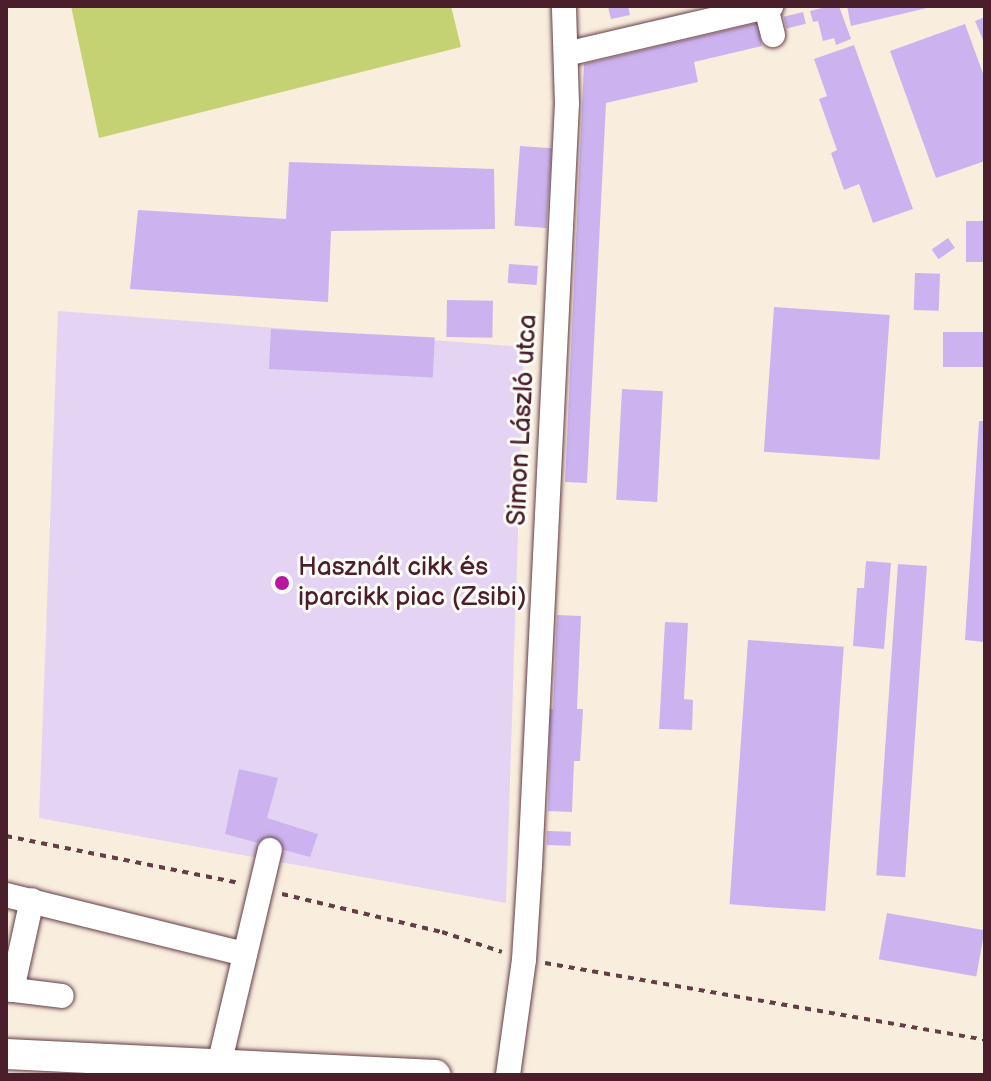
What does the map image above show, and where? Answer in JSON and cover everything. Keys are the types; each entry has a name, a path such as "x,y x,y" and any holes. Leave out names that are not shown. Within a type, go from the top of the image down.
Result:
{"main road":[{"path":"6,1054 435,1075"}],"street":[{"name":"Simon László utca","path":"508,1075 537,865 567,104 564,6"},
{"path":"566,54 768,7 773,35"},
{"path":"219,1065 270,850"},
{"path":"6,895 245,954"},
{"path":"32,900 12,950 9,990 62,996"}],"path":[{"path":"6,836 260,888 442,932 524,960 985,1040"}],"shaded area":[{"name":"Használt cikk és iparcikk piac (Zsibi)","path":"58,311 524,347 506,903 39,818"}],"green space":[{"path":"71,6 451,6 461,47 99,138"}],"building":[{"path":"628,6 630,15 611,19 608,7"},
{"path":"839,6 851,39 836,45 834,38 823,41 818,21 813,22 810,11"},
{"path":"847,6 931,6 931,7 851,26"},
{"path":"803,12 806,24 786,28 784,17"},
{"path":"985,17 985,45 975,21"},
{"path":"757,23 762,46 694,62 698,82 606,103 587,483 565,482 584,64"},
{"path":"965,24 985,79 985,161 936,178 890,51"},
{"path":"854,45 913,209 873,223 859,184 844,190 831,153 837,150 819,99 827,96 814,59"},
{"path":"520,146 552,148 546,228 514,226"},
{"path":"289,162 494,169 495,229 331,231 328,302 130,289 138,210 286,219"},
{"path":"966,221 985,221 985,262 966,262"},
{"path":"948,238 955,248 938,259 932,249"},
{"path":"509,264 538,266 537,285 508,283"},
{"path":"915,273 940,274 939,311 914,310"},
{"path":"447,300 493,301 492,338 446,337"},
{"path":"774,307 890,315 880,460 764,452"},
{"path":"271,329 435,338 433,378 269,369"},
{"path":"943,332 985,332 985,367 943,367"},
{"path":"622,389 663,391 657,502 616,500"},
{"path":"979,421 985,421 985,642 965,640"},
{"path":"866,561 891,563 884,649 853,646 857,588 864,588"},
{"path":"898,564 927,566 905,877 876,875"},
{"path":"557,615 581,616 577,709 583,709 580,761 574,761 572,812 548,811 550,709 553,709"},
{"path":"665,622 688,623 684,699 693,700 692,730 659,729"},
{"path":"748,640 844,647 825,911 730,904"},
{"path":"239,769 278,778 267,818 318,834 310,857 225,834"},
{"path":"547,831 571,832 570,846 547,845"},
{"path":"887,913 984,930 976,976 879,959"}],"place":[{"name":"Használt cikk és iparcikk piac (Zsibi)","path":"282,583"}]}
